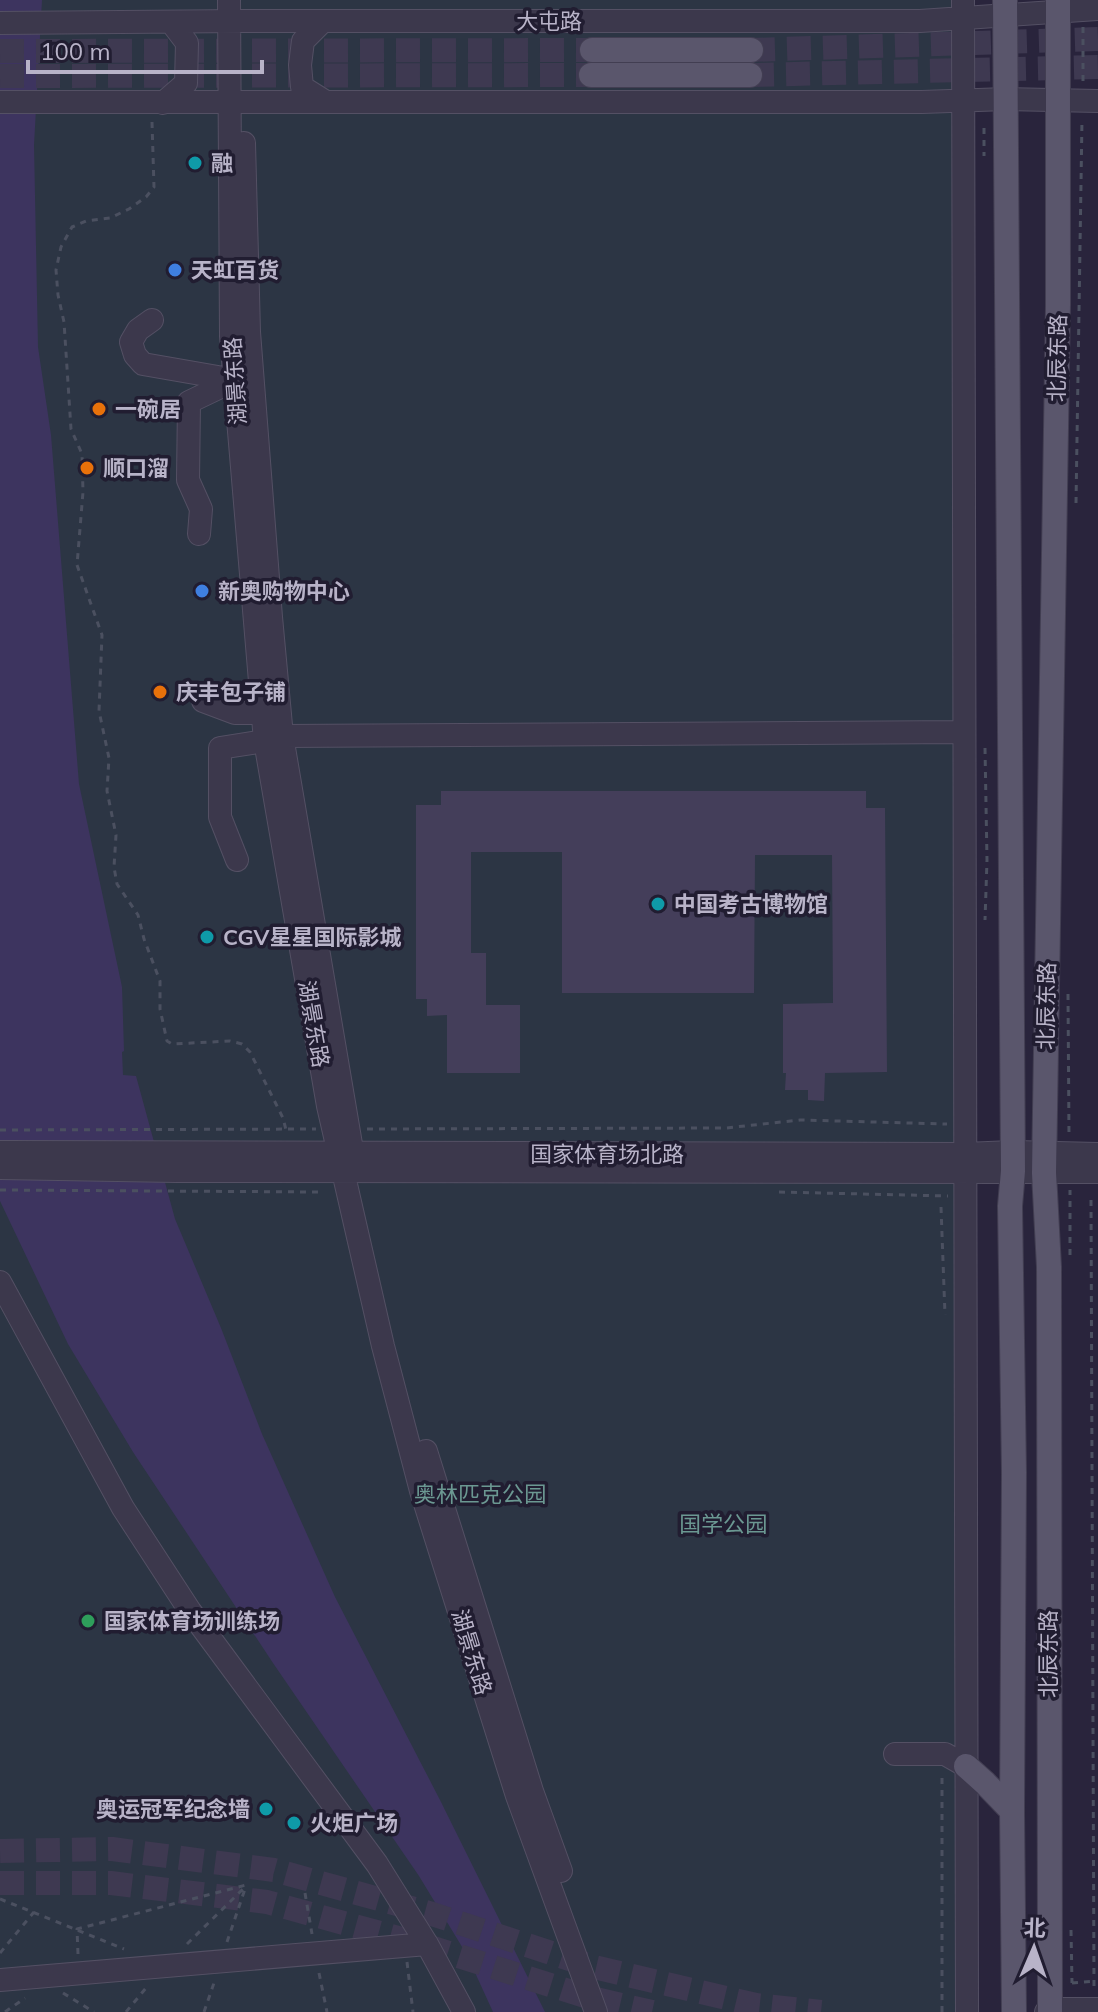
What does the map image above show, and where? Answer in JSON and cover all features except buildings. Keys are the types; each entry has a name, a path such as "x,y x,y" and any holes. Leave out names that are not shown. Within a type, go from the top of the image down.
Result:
{"main road":[{"name":"北辰东路","path":"1005,8 1014,1473 1014,2012"},
{"name":"北辰东路","path":"1049,2011 1049,1267 1044,1163 1057,352 1080,101 1074,8"},
{"name":"大屯路","path":"592,50 751,50"},
{"path":"591,75 750,75"},
{"path":"966,1766 1012,1811"}],"street":[{"name":"大屯路","path":"0,23 171,22 236,10 323,21 920,21 963,9 1074,8"},
{"path":"963,9 967,2012"},
{"name":"湖景东路","path":"236,10 231,336 263,713 274,738"},
{"path":"323,21 303,41 300,65 302,87 327,103"},
{"path":"157,110 186,83 187,43 171,22"},
{"path":"0,102 48,102 157,110 236,103 1080,101"},
{"name":"湖景东路","path":"236,103 274,738 341,1129 383,1346 426,1506 517,1796 596,2012"},
{"path":"152,320 138,330 131,342 135,355 143,364 235,380"},
{"path":"199,534 201,509 188,480 189,402 235,380"},
{"path":"203,701 235,713 263,713"},
{"path":"237,860 220,817 220,748 274,738 964,732"},
{"path":"0,1152 175,1172"},
{"path":"1069,1164 1098,1154"},
{"name":"国家体育场北路","path":"175,1172 348,1162 965,1164 1012,1161 1069,1164"},
{"name":"湖景东路","path":"348,1162 436,1487 532,1791 611,2012"},
{"path":"1069,1164 1098,1172"},
{"path":"0,1168 175,1172"},
{"path":"0,1282 123,1508 190,1611 377,1864 427,1944 464,2012"},
{"path":"895,1754 945,1754 966,1766"},
{"path":"0,1980 427,1944"},
{"path":"1049,2011 1098,2009"}],"path":[{"path":"1074,8 1080,101 1080,368 1076,511"},
{"path":"157,110 154,187 129,209 110,218 86,221 72,227 61,247 56,270 64,322 71,429 82,454 83,492 77,565 102,635 99,711 109,758 107,791 116,835 114,867 117,884 138,915 160,981 160,1009 167,1041 172,1044 230,1041 242,1044 250,1052 286,1130"},
{"path":"1068,988 1070,1260"},
{"path":"0,1130 726,1128 800,1120 966,1125"},
{"path":"0,1190 175,1172"},
{"path":"1091,1200 1095,1981"},
{"path":"941,1207 945,1314"},
{"path":"942,2012 942,1782 945,1754"},
{"path":"77,1929 246,1885"},
{"path":"0,1899 135,1954"},
{"path":"0,1953 34,1912"},
{"path":"1071,1920 1072,1983"},
{"path":"77,1929 79,1974"}],"green space":[{"name":"奥林匹克公园","path":"0,0 957,0 962,2012 0,2012"}],"shaded area":[{"path":"0,0 42,0 34,145 38,347 51,435 79,784 122,987 123,1075 136,1076 175,1219 262,1434 335,1597 545,2012 493,2012 467,1955 419,1876 133,1452 68,1344 0,1201"}],"tunnel":[{"path":"751,50 1098,39"},
{"path":"0,51 592,50"},
{"path":"750,75 1098,67"},
{"path":"0,76 591,75"},
{"path":"0,1851 112,1849 274,1870 429,1913 594,1967 756,2005 821,2012"},
{"path":"0,1883 111,1883 267,1902 424,1945 591,1998 652,2012"}],"place":[{"name":"融","path":"195,163"},
{"name":"天虹百货","path":"175,270"},
{"name":"一碗居","path":"99,409"},
{"name":"顺口溜","path":"87,468"},
{"name":"新奥购物中心","path":"202,591"},
{"name":"庆丰包子铺","path":"160,692"},
{"name":"中国考古博物馆","path":"658,904"},
{"name":"CGV星星国际影城","path":"207,937"},
{"name":"国家体育场训练场","path":"88,1621"},
{"name":"奥运冠军纪念墙","path":"266,1809"},
{"name":"火炬广场","path":"294,1823"}],"park label":[{"name":"国学公园","path":"723,1524"}]}
